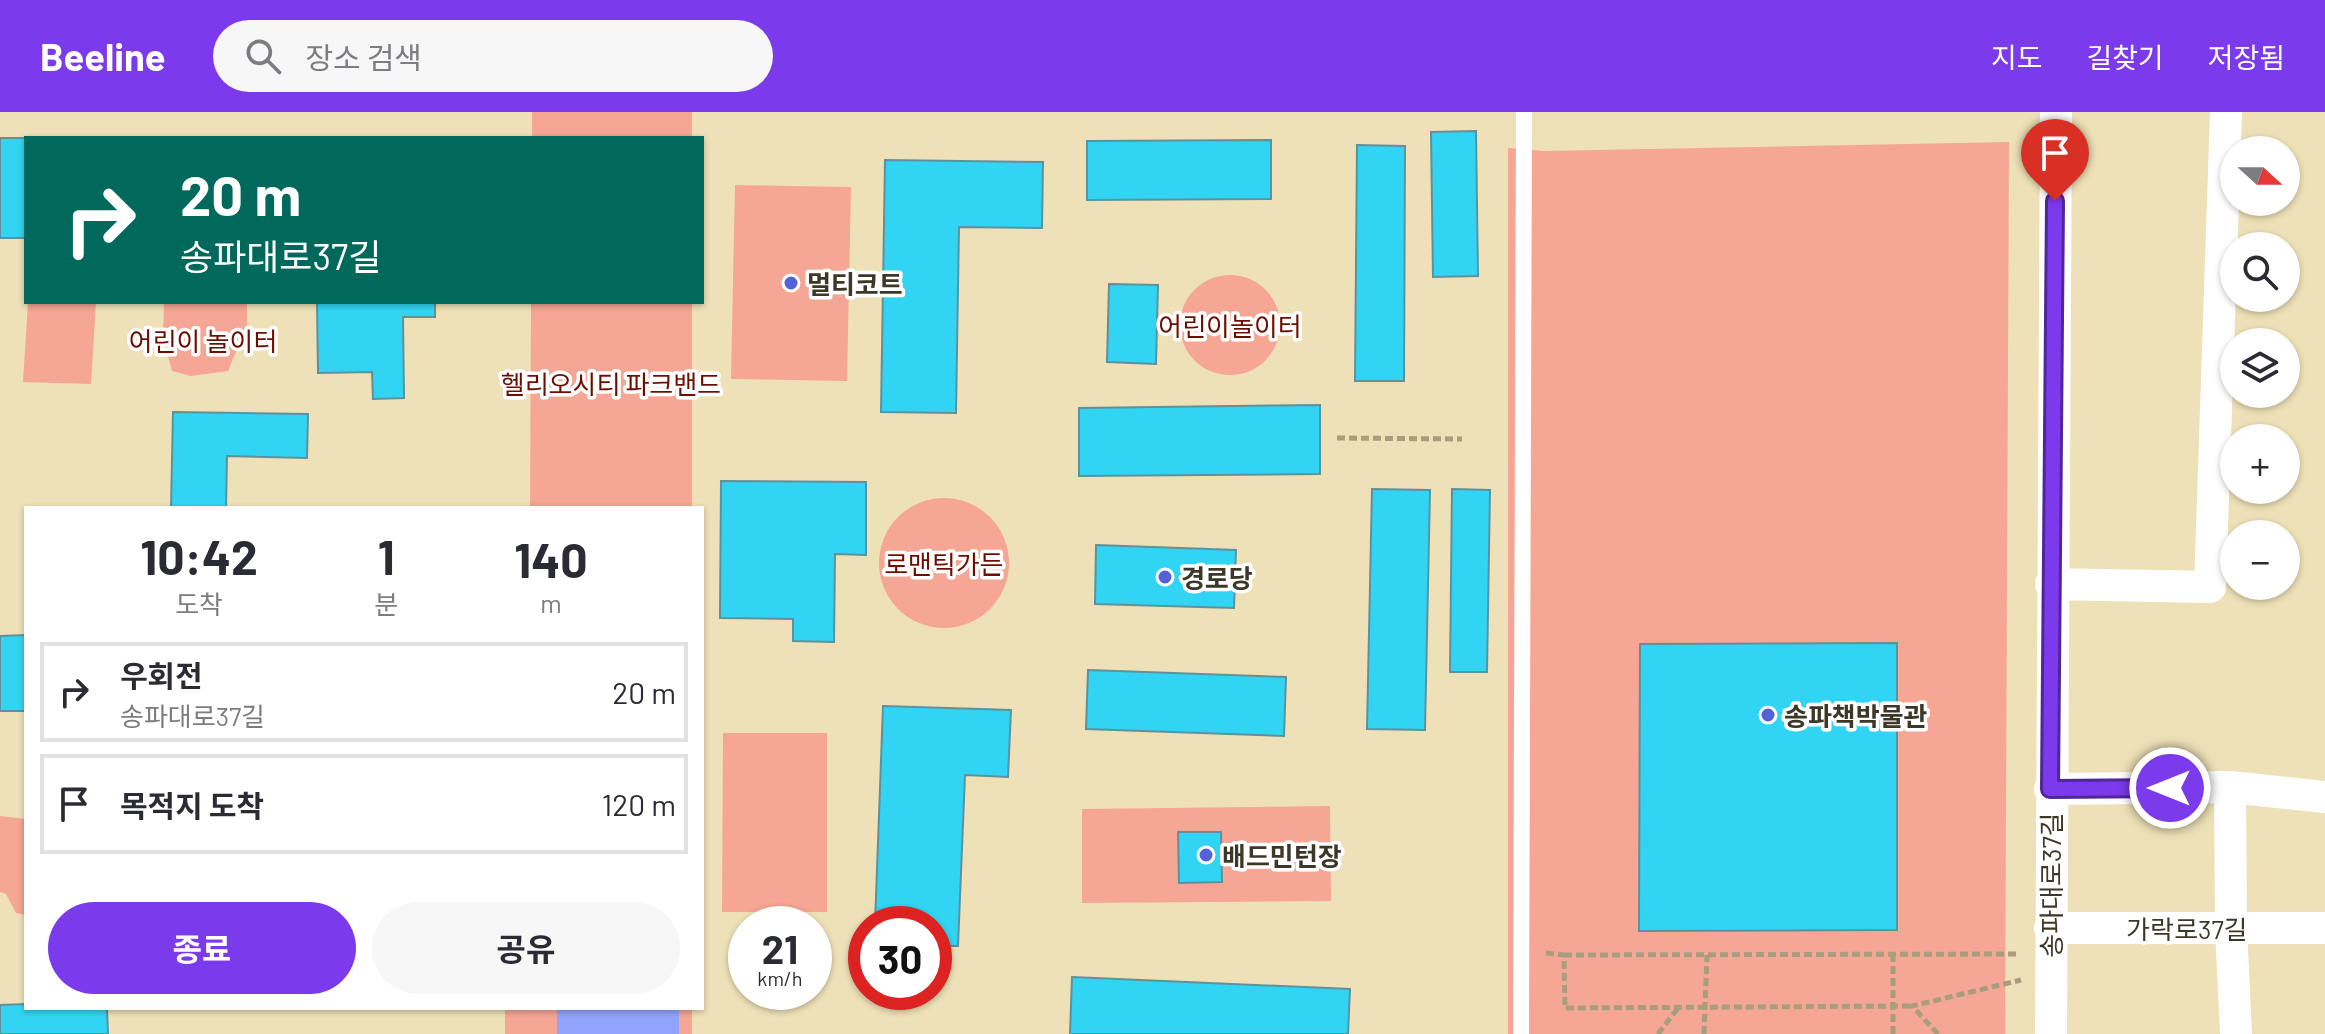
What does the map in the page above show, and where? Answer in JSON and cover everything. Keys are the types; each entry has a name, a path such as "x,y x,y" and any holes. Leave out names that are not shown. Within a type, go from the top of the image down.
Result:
{"street":[{"name":"송파대로37길","path":"2051,1034 2043,951 2050,789 2056,112"},
{"path":"2051,584 2210,587 2226,112"},
{"path":"2230,787 2231,928 2236,1034"},
{"path":"2050,789 2230,787 2325,797"},
{"name":"가락로37길","path":"2043,951 2231,928 2325,928"}],"lane":[{"path":"1521,1034 1524,112"}],"path":[{"path":"1337,438 1462,439"},
{"path":"1546,953 1707,955 2043,951"},
{"path":"1564,955 1565,1008 1912,1006 2043,951"},
{"path":"1893,954 1893,1034"},
{"path":"1704,1034 1707,955"},
{"path":"1912,1006 1938,1034"},
{"path":"1658,1034 1679,1007"}],"green space":[{"path":"532,112 692,112 692,136 532,136"},
{"path":"2009,142 2005,1034 1508,1034 1508,148 1544,151"},
{"name":"멀티코트","path":"735,185 851,187 847,381 731,379"},
{"name":"어린이놀이터","path":"1230,275 1258,283 1272,297 1280,325 1272,353 1258,367 1230,375 1202,367 1188,353 1180,325 1188,297 1202,283"},
{"path":"28,304 96,304 91,384 23,382"},
{"name":"어린이 놀이터","path":"164,304 247,304 247,325 228,371 191,376 172,371 163,337"},
{"name":"헬리오시티 파크밴드","path":"531,304 692,304 692,506 530,506"},
{"name":"로맨틱가든","path":"944,498 969,503 990,517 1004,538 1009,563 1004,588 990,609 969,623 944,628 919,623 898,609 884,588 879,563 884,538 898,517 919,503"},
{"path":"723,733 827,733 827,906 728,906 728,912 722,912"},
{"name":"배드민턴장","path":"1330,806 1331,901 1082,903 1082,809"},
{"path":"0,816 24,819 24,915 16,913 6,894 0,892"},
{"path":"505,1010 692,1010 692,1034 505,1034"}],"water":[{"path":"557,1010 679,1010 679,1034 557,1034"}],"building":[{"path":"1476,131 1478,276 1433,277 1431,132"},
{"path":"0,138 24,138 24,238 0,238"},
{"path":"1271,140 1271,199 1087,200 1087,141"},
{"path":"1357,145 1405,146 1404,381 1355,381"},
{"path":"885,160 1043,162 1042,228 959,227 956,413 881,412"},
{"path":"1109,284 1158,285 1156,364 1107,362"},
{"path":"317,304 435,304 435,317 403,317 404,398 373,399 372,372 318,373"},
{"path":"1320,405 1320,474 1079,476 1079,408"},
{"path":"173,412 308,414 307,458 227,456 226,506 171,506"},
{"path":"721,481 866,482 866,555 835,554 834,642 793,641 793,619 720,618"},
{"path":"1372,489 1430,490 1425,730 1367,729"},
{"path":"1452,489 1490,490 1487,672 1450,672"},
{"name":"경로당","path":"1096,545 1236,550 1234,608 1095,604"},
{"path":"24,635 24,711 0,711 0,636"},
{"name":"송파책박물관","path":"1897,643 1897,930 1639,931 1640,644"},
{"path":"1088,670 1286,677 1284,736 1086,729"},
{"path":"883,706 1011,710 1008,777 965,775 958,946 952,946 952,906 876,906"},
{"path":"1178,832 1221,832 1222,882 1179,883"},
{"path":"1072,977 1350,989 1348,1034 1070,1034"},
{"path":"24,1004 24,1010 107,1010 108,1034 0,1034 0,1005"}],"place":[{"name":"멀티코트","path":"791,283"},
{"name":"경로당","path":"1165,577"},
{"name":"송파책박물관","path":"1768,715"},
{"name":"배드민턴장","path":"1206,855"}],"route":[{"path":"2055,201 2050,789 2170,788"}]}
